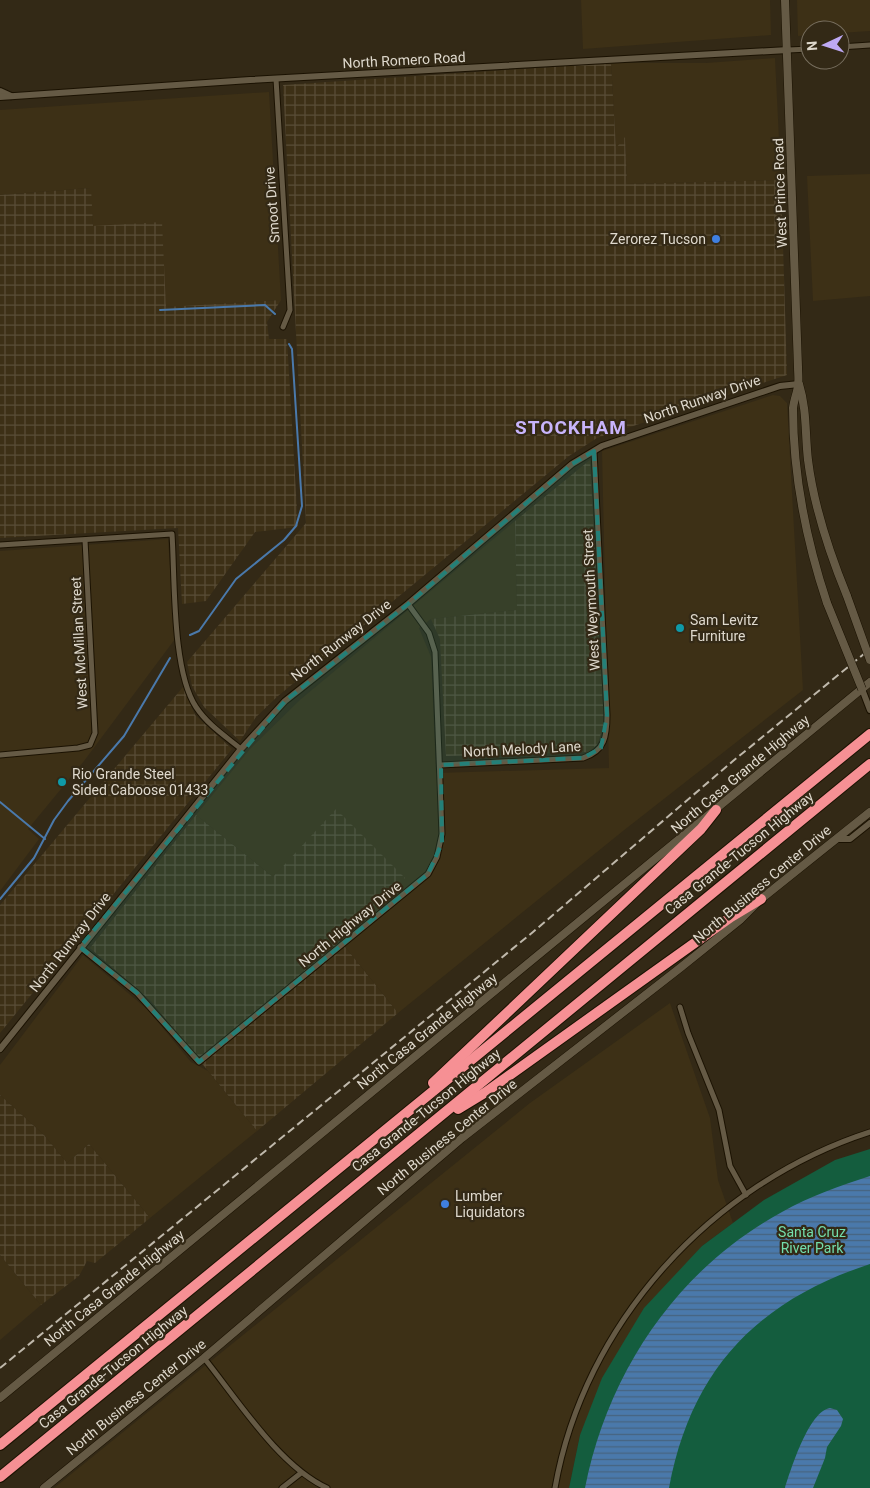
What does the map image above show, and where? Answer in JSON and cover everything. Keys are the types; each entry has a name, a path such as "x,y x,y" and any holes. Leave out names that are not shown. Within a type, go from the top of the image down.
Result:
{"highway":[{"name":"Casa Grande-Tucson Highway","path":"0,1445 870,734"},
{"name":"Casa Grande-Tucson Highway","path":"0,1477 870,764"},
{"path":"382,1132 701,829 716,810"},
{"path":"404,1146 486,1092 731,917 761,899"}],"main road":[{"name":"West Prince Road","path":"786,0 799,384 805,405 808,459 815,503 824,535 870,660"},
{"name":"West Prince Road","path":"799,384 793,405 798,482 818,575 862,689"},
{"name":"North Casa Grande Highway","path":"0,1398 870,682"},
{"name":"North Business Center Drive","path":"46,1487 204,1358 462,1138 680,968 740,920 761,899 870,812"}],"street":[{"path":"850,46 870,45"},
{"name":"North Romero Road","path":"0,97 276,79 800,49"},
{"name":"Smoot Drive","path":"276,79 290,310 283,327"},
{"path":"0,91 13,96"},
{"name":"North Runway Drive","path":"0,1049 240,749 285,701 408,604 572,464 594,450 780,386 799,384"},
{"name":"West Weymouth Street","path":"594,450 607,715 607,731 601,748"},
{"path":"0,545 172,534 180,670 195,706 208,722 240,749"},
{"name":"West McMillan Street","path":"0,754 78,748 90,744 95,733 96,722 84,540"},
{"name":"North Highway Drive","path":"80,947 137,993 199,1062 428,874 442,842 441,765 435,652 429,633 408,604"},
{"name":"West Prince Road","path":"862,689 870,710"},
{"name":"North Melody Lane","path":"441,765 583,758 594,755 601,748"},
{"path":"836,839 850,839 870,824"},
{"path":"680,1007 688,1033 719,1110 730,1166 746,1195"},
{"path":"555,1488 584,1389 623,1318 649,1284 684,1248 746,1195 778,1172 870,1132"},
{"path":"204,1358 269,1439 301,1473 327,1488"},
{"path":"282,1488 301,1473"}],"highlighted area":[{"path":"594,451 607,715 601,748 583,758 441,765 442,843 428,874 199,1062 137,993 80,947 285,701 408,604 572,464"}],"shaded area":[{"path":"581,0 770,0 771,35 583,49"},
{"path":"797,0 870,0 870,31 850,32 850,20 800,20 800,36 798,36"},
{"path":"775,58 781,180 627,184 625,138 616,149 611,63 706,63"},
{"path":"611,63 616,148 625,137 627,184 781,180 787,375 597,438 569,456 278,696 256,717 240,741 204,707 192,686 187,662 306,523 283,85"},
{"path":"269,92 281,300 166,307 93,226 90,188 0,195 0,110"},
{"path":"870,174 870,296 813,301 807,176"},
{"path":"91,188 93,226 162,222 166,307 281,300 267,322 269,339 287,339 298,527 255,532 206,601 182,604 178,528 0,538 0,195"},
{"path":"773,395 780,396 787,403 803,690 623,831 398,1013 338,938 337,810 273,877 196,815 250,749 301,699 515,521 517,610 431,619 419,628 431,657 436,773 609,768 602,451"},
{"path":"590,460 604,725 597,745 588,752 446,756 440,639 431,619 517,610 515,521"},
{"path":"168,539 175,639 84,761 28,829 39,839 0,891 0,551"},
{"path":"183,687 195,715 232,749 0,1033 0,905"},
{"path":"336,809 405,878 338,938 398,1013 257,1131 151,1001 90,948 196,815 273,877"},
{"path":"83,955 147,1009 191,1062 208,1071 257,1131 150,1218 89,1144 67,1163 44,1135 0,1095 0,1065"},
{"path":"670,1003 710,1118 718,1180 733,1223 702,1246 580,1435 569,1488 54,1488 530,1103"},
{"path":"0,1095 44,1135 67,1163 89,1144 150,1218 95,1263 87,1261 79,1276 41,1305 0,1255"},
{"path":"0,1255 41,1305 0,1340"}],"green space":[{"name":"Santa Cruz River Park","path":"870,1149 870,1488 569,1488 580,1435 602,1378 644,1308 702,1246 764,1200 835,1160"}],"water":[{"name":"Santa Cruz River Park","path":"870,1176 870,1264 830,1279 794,1298 763,1320 735,1346 712,1375 694,1408 679,1446 669,1488 585,1488 596,1445 611,1404 630,1365 653,1328 680,1294 710,1263 744,1235 782,1212 814,1196"},
{"path":"830,1408 837,1410 843,1419 841,1426 827,1447 825,1458 813,1488 785,1488 796,1455 808,1430 822,1412"}],"waterway":[{"path":"160,310 265,305 275,314"},
{"path":"190,635 199,631 236,579 284,540 296,526 302,506 292,349 289,344"},
{"path":"0,899 34,858 54,820 68,801 124,736 170,658"},
{"path":"0,802 45,839"}],"railway":[{"path":"0,1368 533,932 733,761 870,649"},
{"path":"59,786 65,777"}],"place":[{"name":"Zerorez Tucson","path":"716,239"},
{"name":"Sam Levitz Furniture","path":"680,628"},
{"name":"Rio Grande Steel Sided Caboose 01433","path":"62,782"},
{"name":"Lumber Liquidators","path":"445,1204"}],"district":[{"name":"STOCKHAM","path":"571,427"}]}
